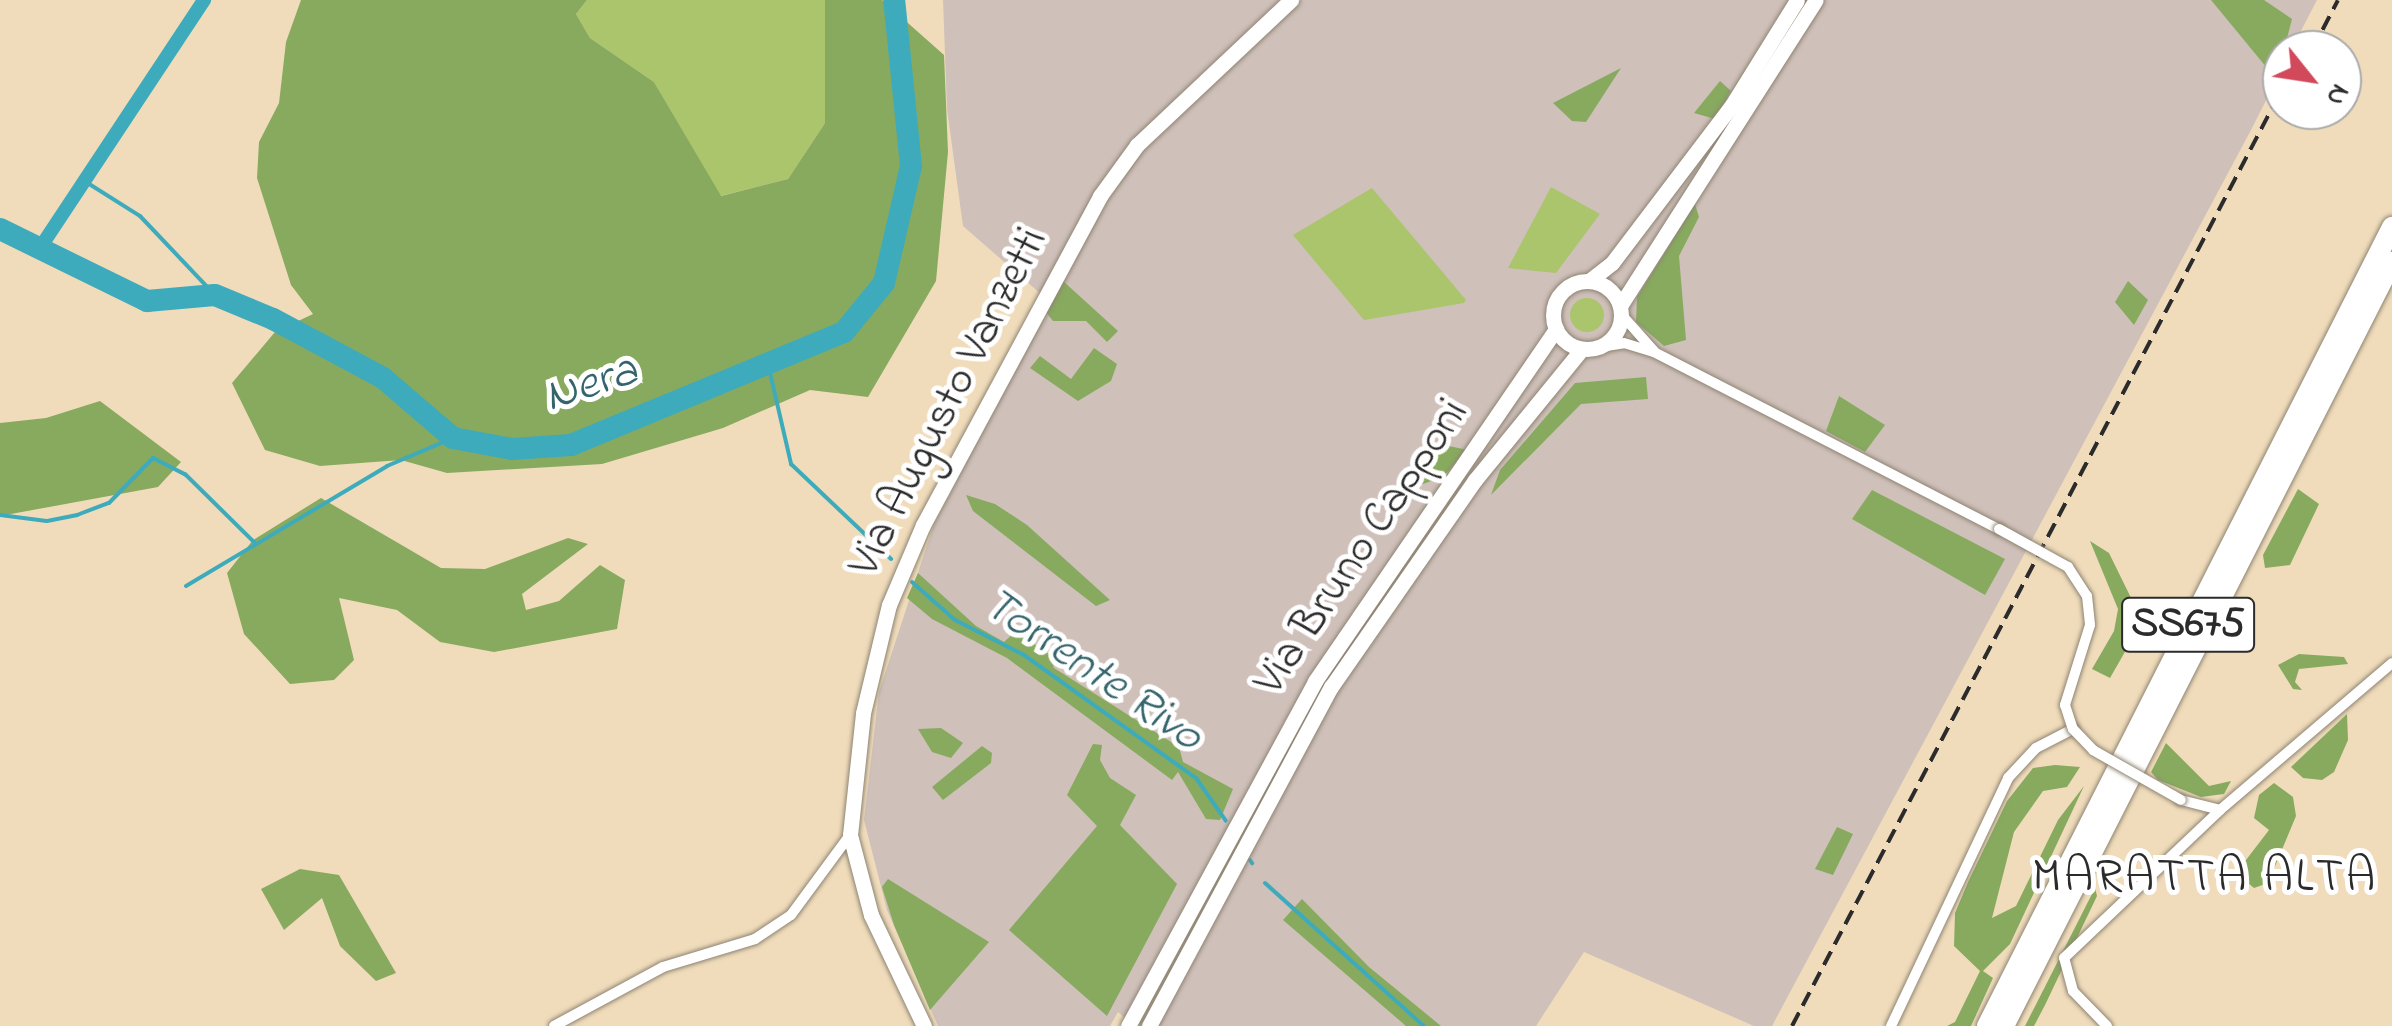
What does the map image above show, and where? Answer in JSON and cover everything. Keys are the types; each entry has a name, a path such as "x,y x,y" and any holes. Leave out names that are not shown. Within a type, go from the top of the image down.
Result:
{"highway":[{"name":"SS675","path":"1987,1026 2392,226"},
{"name":"SS675","path":"2004,1026 2392,262"}],"main road":[{"name":"Via Augusto Vanzetti","path":"924,1026 871,915 850,835 864,713 890,605 923,525 1062,260 1138,145 1291,0"},
{"name":"Via Bruno Capponi","path":"1128,1026 1315,680 1556,330 1560,295 1589,282 1612,264 1732,105 1798,0"},
{"path":"1556,330 1582,349 1600,347 1616,334 1621,310 1816,0"},
{"path":"1589,282 1608,289 1621,310"},
{"name":"Via Bruno Capponi","path":"1149,1026 1331,687 1475,480 1582,349"}],"street":[{"path":"1621,310 1654,352"},
{"path":"1600,347 1624,343 1654,352 2068,567 2087,596 2090,625 2065,705 2073,730 2093,750 2181,800 2220,810"},
{"path":"2107,1026 2073,990 2064,958 2220,810 2392,663"},
{"path":"1892,1026 2008,778 2036,748 2073,730"},
{"path":"554,1026 663,968 755,939 791,915 850,835"}],"shaded area":[{"path":"943,0 2317,0 2301,30 2262,30 2262,108 1772,1026 1754,1026 1584,952 1536,1026 1134,1026 1118,1012 1110,1026 938,1026 887,910 864,820 879,692 934,524 1050,302 963,226 947,109"}],"green space":[{"path":"301,0 587,0 576,14 590,38 654,82 721,196 788,179 825,123 825,0 882,0 944,55 948,152 936,281 868,397 810,390 723,428 602,464 447,473 401,460 320,466 265,450 232,383 275,332 313,314 291,285 257,178 259,142 279,103 286,42"},
{"path":"587,0 825,0 825,123 788,179 720,196 654,82 590,38 576,14"},
{"path":"2211,0 2264,0 2292,19 2289,30 2262,30 2262,62"},
{"path":"1621,68 1586,122 1572,121 1553,103"},
{"path":"1720,81 1731,91 1715,119 1694,113"},
{"path":"1551,187 1600,214 1556,273 1508,268"},
{"path":"1372,188 1466,300 1464,303 1364,320 1293,235"},
{"path":"1695,204 1699,217 1679,256 1686,340 1664,346 1636,322 1637,297"},
{"path":"1063,281 1118,331 1107,342 1086,321 1053,321 1045,311"},
{"path":"2128,281 2148,300 2134,325 2115,302"},
{"path":"1587,298 1599,303 1604,315 1599,327 1587,332 1575,327 1570,315 1575,303"},
{"path":"1094,348 1117,364 1111,381 1078,401 1030,368 1040,356 1071,379"},
{"path":"1646,377 1648,399 1581,404 1491,495 1500,470 1575,383"},
{"path":"1839,396 1885,425 1865,452 1826,431"},
{"path":"100,401 181,462 158,487 0,516 0,423 46,418"},
{"path":"1439,444 1468,450 1443,477 1420,485 1418,471"},
{"path":"2298,489 2319,504 2290,565 2265,568 2263,555"},
{"path":"1872,490 2005,559 1985,595 1852,519"},
{"path":"966,495 995,504 1027,525 1110,600 1096,606 973,511"},
{"path":"321,498 441,568 485,569 568,538 588,544 522,594 526,610 559,601 600,565 625,580 617,629 494,652 440,642 397,610 339,598 354,660 334,680 290,684 244,634 227,573 253,540"},
{"path":"2090,541 2109,553 2134,604 2126,650 2110,678 2092,669 2114,631 2118,609"},
{"path":"918,573 976,626 1004,642 1016,631 1050,655 1054,668 1179,747 1183,762 1233,789 1220,820 1206,819 1178,772 1172,780 1007,658 932,619 907,598"},
{"path":"2299,654 2344,657 2348,664 2299,669 2295,682 2302,690 2293,689 2278,665"},
{"path":"2347,714 2348,740 2334,772 2322,780 2303,778 2291,767"},
{"path":"941,728 963,743 951,758 932,752 918,729"},
{"path":"2166,743 2209,786 2231,781 2224,794 2201,797 2158,780 2151,772"},
{"path":"1093,744 1102,745 1100,760 1110,778 1136,795 1120,825 1177,884 1107,1016 1009,930 1097,826 1067,795"},
{"path":"982,746 992,753 991,763 943,800 932,787"},
{"path":"2080,767 2067,787 2043,791 2014,832 1992,918 2016,906 2058,820 2084,786 2010,944 1983,971 1993,978 1971,1026 1947,1026 1955,1022 1980,971 1954,946 1955,913 2007,801 2033,768"},
{"path":"2274,783 2293,797 2296,816 2268,883 2254,888 2236,873 2269,830 2254,818 2259,795"},
{"path":"1837,827 1853,834 1833,875 1815,869"},
{"path":"300,869 339,875 396,973 376,981 340,946 322,898 284,930 261,889"},
{"path":"888,879 989,942 930,1010 894,925 882,887"},
{"path":"2095,888 2097,896 2045,1005 2034,1026 2025,1026"},
{"path":"1302,899 1369,967 1441,1026 1406,1026 1283,920"}],"waterway":[{"path":"38,251 204,0"},
{"name":"Nera","path":"0,229 147,301 215,295 273,319 383,378 453,438 512,449 571,445 844,332 884,283 911,166 894,0"},
{"path":"86,182 140,216 215,295"},
{"name":"Torrente Rivo","path":"768,364 791,464 891,559"},
{"path":"186,586 387,466 453,438"},
{"path":"0,515 47,521 77,515 109,503 153,458 185,474 255,543"},
{"name":"Torrente Rivo","path":"912,582 955,620 1024,655 1196,778 1226,821"},
{"name":"Torrente Rivo","path":"1265,883 1424,1026"}],"railway":[{"path":"2322,30 2338,0"},
{"path":"1792,1026 2262,127"}],"district":[{"name":"MARATTA ALTA","path":"2205,879"}]}
